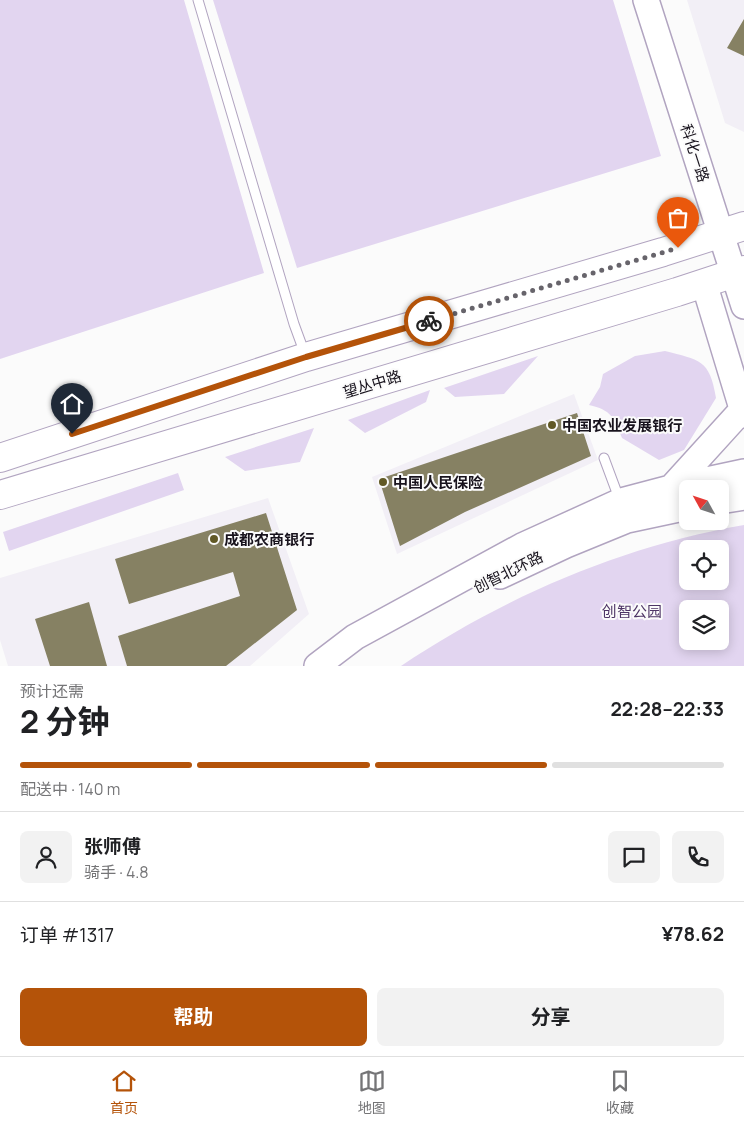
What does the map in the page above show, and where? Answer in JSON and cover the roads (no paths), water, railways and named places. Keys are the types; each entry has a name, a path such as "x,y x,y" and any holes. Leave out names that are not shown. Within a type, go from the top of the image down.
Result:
{"main road":[{"name":"科化一路","path":"646,0 733,230 744,306"},
{"path":"0,458 306,357 733,230"},
{"name":"望丛中路","path":"0,495 739,272"},
{"path":"672,487 743,412 704,283"},
{"path":"317,666 355,637 514,550 624,511 672,487 744,472"},
{"path":"729,500 744,497"},
{"name":"创智北环路","path":"342,666 381,639 475,588 566,545 624,511 679,507"}],"lane":[{"path":"198,0 294,324 306,357"},
{"path":"604,458 624,511"}],"place":[{"name":"中国农业发展银行","path":"552,425"},
{"name":"中国人民保险","path":"383,482"},
{"name":"成都农商银行","path":"214,539"}],"park label":[{"name":"创智公园","path":"632,611"}]}
